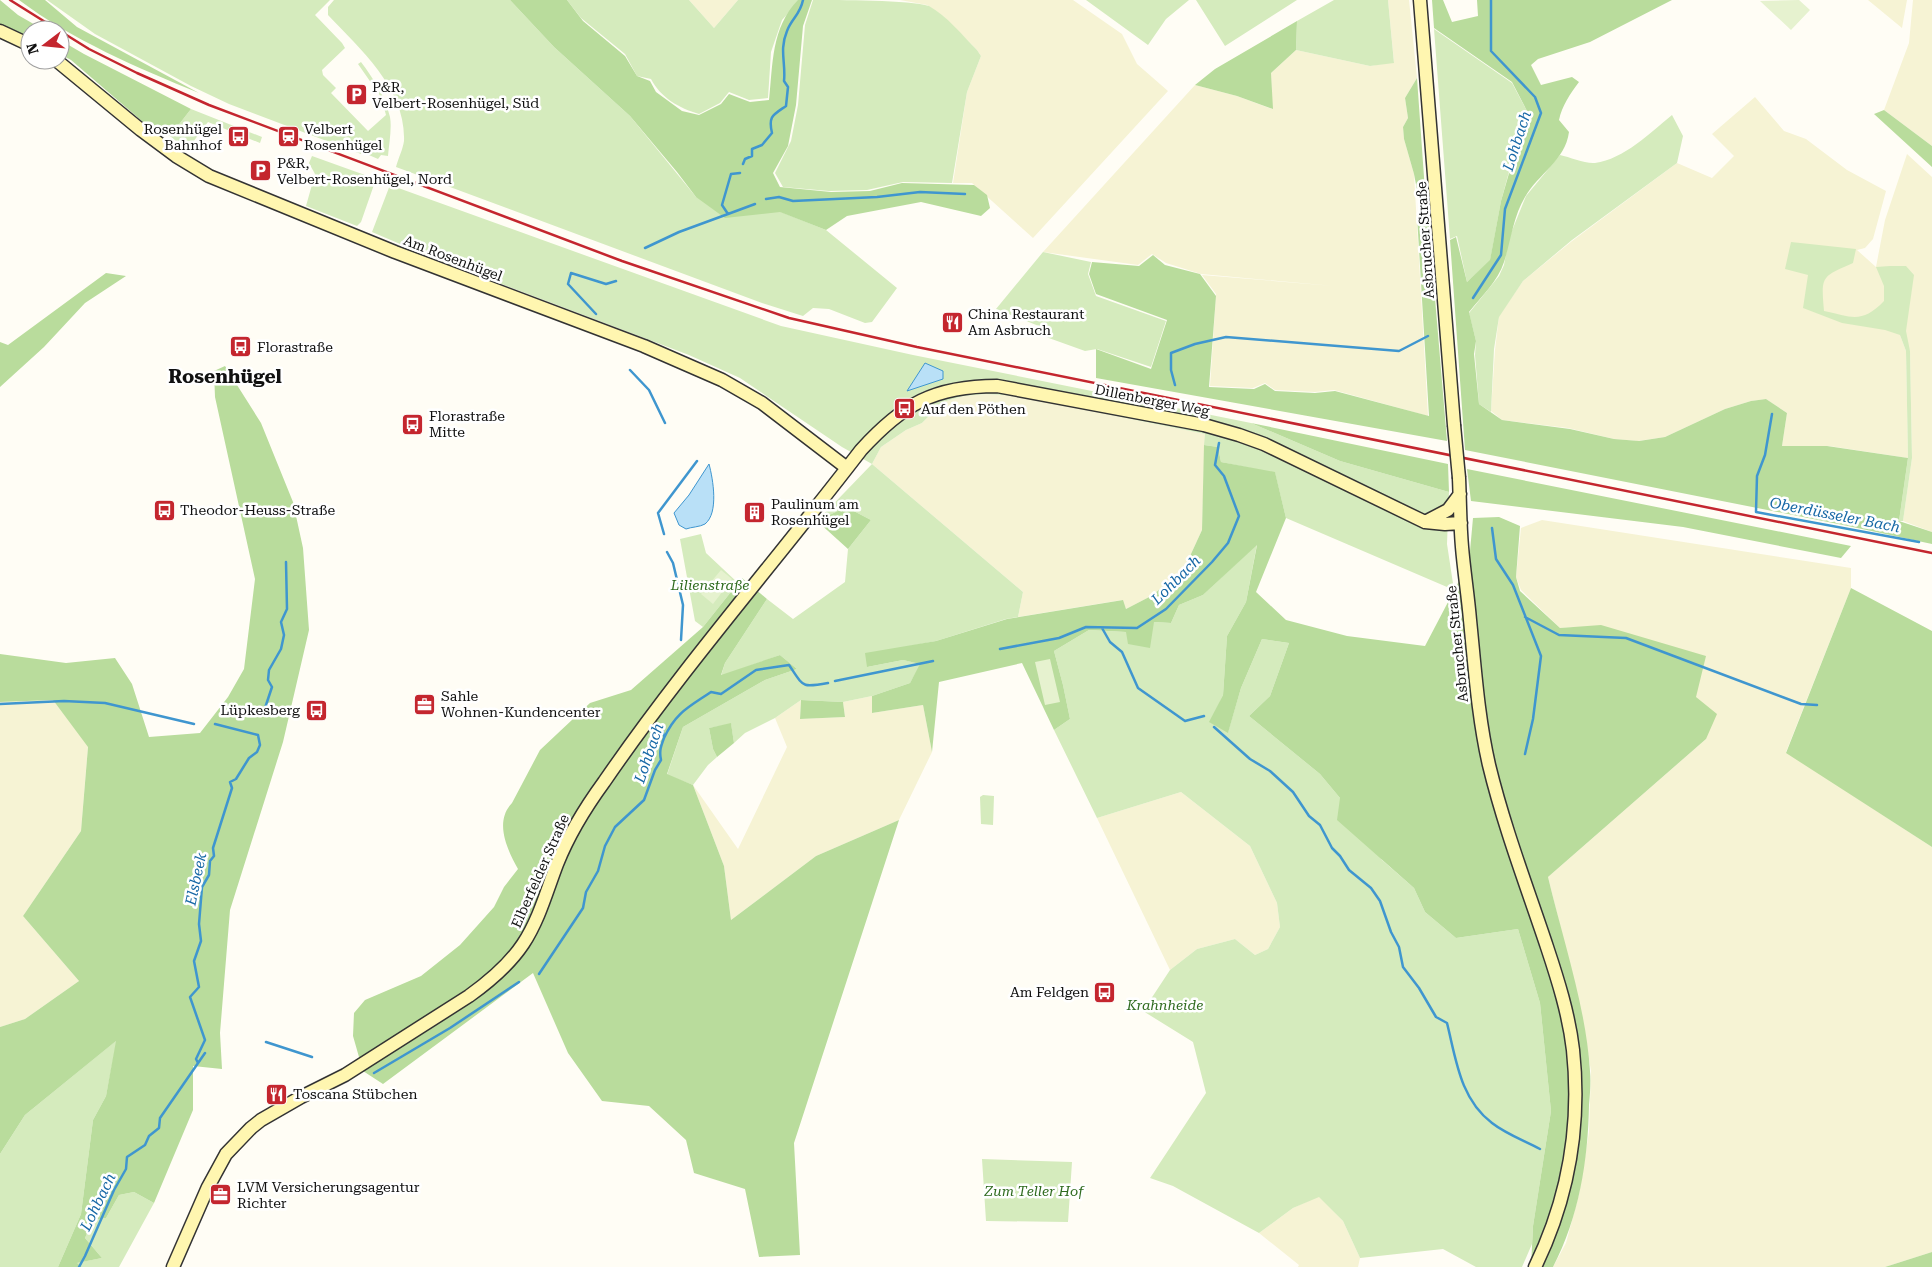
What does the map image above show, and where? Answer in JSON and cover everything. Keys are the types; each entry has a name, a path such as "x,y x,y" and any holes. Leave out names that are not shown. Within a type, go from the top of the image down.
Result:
{"main road":[{"name":"Asbrucher Straße","path":"1420,0 1459,478 1460,523 1476,687 1489,766 1553,967 1565,1008 1573,1048 1576,1089 1573,1144 1569,1169 1550,1233 1535,1267"},
{"path":"0,31 20,40"},
{"name":"Am Rosenhügel","path":"68,70 141,130 176,156 209,176 395,252 653,350 722,380 762,403 848,468"},
{"name":"Dillenberger Weg","path":"848,468 874,436 905,409 938,394 973,386 997,386 1017,388 1204,425 1239,435 1264,444 1425,522 1460,523"},
{"name":"Elberfelder Straße","path":"174,1267 208,1187 227,1151 250,1128 301,1097 345,1075 487,983 511,960 535,922 573,828 604,782 673,688 848,468"},
{"path":"1425,522 1448,510 1460,494"}],"shaded area":[{"path":"689,0 738,0 714,28"},
{"path":"900,0 1073,0 1122,34 1137,64 1168,91 1033,238 972,183 953,183 967,92 981,56 944,17 927,5"},
{"path":"1388,0 1409,0 1417,78 1405,98 1408,118 1403,127 1404,139 1414,174 1428,416 1334,390 1315,392 1275,390 1265,383 1253,388 1210,386 1216,294 1202,275 1334,286 1201,274 1166,263 1152,254 1138,265 1043,252 1195,85 1237,96 1272,109 1271,73 1296,50 1370,66 1394,62"},
{"path":"1868,0 1907,0 1902,28"},
{"path":"1913,0 1932,0 1932,146 1884,110 1909,43"},
{"path":"1755,97 1784,131 1806,139 1847,170 1886,191 1873,239 1865,248 1857,250 1876,267 1885,220 1907,154 1932,177 1932,532 1903,521 1912,458 1910,351 1900,335 1906,351 1908,458 1829,446 1782,446 1787,413 1766,399 1751,401 1725,409 1665,437 1638,441 1614,439 1568,428 1502,420 1491,411 1499,316 1523,281 1572,241 1677,163 1712,178 1734,156 1712,134"},
{"path":"986,394 1018,396 1205,434 1202,530 1185,567 1153,595 1126,609 1122,600 1018,617 1023,592 872,464 881,447 906,430 922,423 943,402 963,396"},
{"path":"1542,520 1851,568 1851,588 1786,752 1932,847 1932,1252 1885,1267 1553,1267 1566,1243 1579,1194 1589,1132 1591,1071 1581,1011 1548,877 1706,739 1601,626 1560,628 1521,590 1516,577 1521,528"},
{"path":"872,696 872,713 923,705 932,752 899,820 816,856 731,920 724,866 693,785 738,849 787,747 775,718 801,700 800,719 845,717 843,702"},
{"path":"53,700 88,746 81,831 23,916 79,981 25,1019 0,1027 0,702"},
{"path":"1181,792 1250,846 1277,903 1280,927 1268,949 1255,955 1235,939 1197,949 1170,970 1097,818"},
{"path":"1319,1196 1343,1221 1360,1258 1358,1267 1298,1267 1299,1265 1259,1233 1293,1208"}],"green space":[{"path":"0,0 27,20 20,20 20,33 0,24"},
{"path":"19,0 45,0 69,20 48,20"},
{"path":"47,0 330,0 315,15 345,48 322,70 323,75 336,88 331,93 368,131 386,115 381,97 358,64 361,62 370,74 388,109 391,126 388,156 381,155 378,159 362,152 361,154 229,104 191,86 95,34"},
{"path":"334,0 510,0 554,47 630,116 696,197 781,212 826,230 897,288 872,322 865,323 829,309 813,308 803,316 762,303 396,167 404,141 403,122 398,104 379,72 328,15 328,7"},
{"path":"510,0 567,0 583,21 625,56 637,76 650,81 656,92 682,111 699,115 721,104 729,94 750,102 769,100 775,47 783,22 798,0 812,0 803,26 796,105 788,146 773,173 780,187 831,192 870,191 902,183 974,185 987,195 990,208 981,216 921,202 847,216 826,230 780,212 725,218 696,197 630,116 554,47"},
{"path":"567,0 689,0 714,28 738,0 800,0 782,20 771,52 768,98 749,100 729,92 720,103 699,114 684,109 665,97 651,79 637,76 625,54 581,18"},
{"path":"813,0 891,1 929,6 948,20 977,50 981,56 967,92 952,183 903,182 867,190 829,191 783,187 775,173 791,141 798,105 805,25"},
{"path":"1086,0 1189,0 1166,19 1148,45"},
{"path":"1196,0 1297,0 1225,46"},
{"path":"1334,0 1388,0 1394,63 1370,66 1296,50 1297,21"},
{"path":"1432,0 1443,0 1452,22 1478,16 1477,0 1672,0 1590,42 1538,59 1531,65 1541,85 1572,77 1579,82 1567,100 1559,120 1569,132 1567,142 1557,159 1525,197 1515,221 1498,276 1469,312 1476,341 1474,354 1479,404 1502,420 1570,429 1614,439 1639,441 1665,437 1725,409 1751,401 1766,399 1787,413 1782,446 1827,446 1908,458 1899,521 1932,532 1932,544 1465,450 1450,240 1456,237 1467,282 1490,260 1501,201 1527,111 1512,82 1434,28"},
{"path":"1799,0 1810,10 1791,30 1760,1"},
{"path":"70,21 77,27 199,93 129,63 70,33"},
{"path":"1297,21 1296,50 1271,73 1273,109 1237,96 1195,85 1215,69"},
{"path":"1434,29 1512,83 1527,111 1501,201 1490,261 1467,282 1457,236 1450,239"},
{"path":"70,46 191,109 170,136 143,122 71,60"},
{"path":"1417,78 1425,191 1418,195 1404,139 1403,127 1408,118 1405,98"},
{"path":"191,109 262,137 260,143 208,122 187,150 170,136"},
{"path":"1884,110 1932,146 1932,167 1874,114"},
{"path":"1672,115 1683,136 1677,163 1572,240 1523,281 1499,317 1494,349 1491,412 1479,404 1475,355 1476,341 1469,313 1499,276 1504,265 1509,238 1526,196 1560,155 1591,163 1606,161 1626,151"},
{"path":"312,156 376,179 361,222 357,226 306,206 315,174 309,163"},
{"path":"390,185 781,326 913,355 1251,423 1340,461 1449,492 1447,544 1454,590 1286,518 1275,473 1221,462 1218,447 1204,445 1205,434 1018,396 986,394 963,396 943,402 922,423 906,430 881,447 872,464 842,447 740,378 689,355 433,258 372,232"},
{"path":"1428,215 1447,441 1096,378 1096,349 1151,369 1167,320 1096,294 1089,274 1092,262 1139,266 1153,255 1165,265 1200,274 1216,296 1209,387 1254,389 1265,384 1275,391 1315,393 1335,391 1429,416 1417,216"},
{"path":"1791,242 1856,249 1853,263 1835,271 1825,279 1823,284 1824,311 1856,317 1863,316 1876,308 1884,301 1884,286 1876,267 1906,266 1914,275 1906,331 1910,351 1912,458 1903,521 1899,521 1908,458 1906,351 1900,335 1885,330 1842,323 1803,308 1808,275 1785,269"},
{"path":"1043,252 1091,262 1088,274 1096,296 1166,321 1151,367 1097,349 1085,351 1046,337 1044,328 996,309"},
{"path":"106,273 126,276 85,303 44,347 0,387 0,342 8,345"},
{"path":"225,366 261,423 293,502 303,548 309,630 283,742 230,910 220,1033 222,1069 193,1066 193,1110 154,1203 134,1192 119,1195 106,1218 93,1220 85,1238 102,1258 77,1263 82,1267 58,1267 81,1214 93,1120 106,1096 116,1041 25,1115 0,1154 0,1027 25,1019 79,981 23,916 81,831 88,747 53,700 0,702 0,654 66,663 115,658 132,684 149,737 200,733 228,697 244,669 255,579 215,397 214,371"},
{"path":"1251,423 1448,464 1449,492 1340,461"},
{"path":"1204,445 1218,447 1221,462 1275,472 1286,518 1256,592 1286,620 1347,636 1425,646 1469,562 1473,518 1499,517 1520,526 1516,577 1520,591 1560,628 1601,625 1706,656 1696,697 1717,714 1706,739 1548,877 1579,998 1588,1047 1590,1079 1587,1147 1576,1209 1553,1267 1531,1267 1533,1226 1551,1111 1540,1003 1518,929 1456,938 1425,912 1414,888 1337,820 1340,798 1320,774 1249,716 1270,696 1289,643 1262,639 1241,688 1228,733 1209,722 1223,695 1227,636 1246,602 1257,545 1203,595 1179,605 1171,623 1154,622 1150,648 1128,644 1126,632 1089,630 1054,651 1070,719 1054,730 1022,663 939,682 932,752 923,705 872,713 872,696 910,683 920,664 903,660 867,667 865,653 936,641 1007,619 1123,600 1126,609 1153,595 1185,567 1202,530"},
{"path":"872,464 1023,592 1018,617 936,641 905,647 867,667 903,660 921,664 910,683 872,696 843,702 801,700 775,718 745,733 734,743 731,724 709,728 713,749 717,757 708,765 693,785 667,775 683,727 765,680 797,669 780,655 721,676 725,663 767,599 793,619 845,582 848,549 871,520 846,507 817,521"},
{"path":"1467,469 1851,546 1841,558 1683,527 1471,501"},
{"path":"846,507 871,520 848,549 817,521"},
{"name":"Lilienstraße","path":"701,534 706,553 738,583 703,627 695,621 680,539"},
{"name":"Krahnheide","path":"1257,544 1246,602 1227,636 1223,695 1210,722 1228,732 1241,688 1262,639 1289,643 1270,696 1249,716 1320,774 1340,798 1382,860 1414,888 1425,912 1456,938 1518,929 1540,1003 1551,1111 1533,1226 1532,1244 1522,1267 1476,1267 1443,1249 1360,1258 1343,1221 1319,1197 1293,1208 1259,1233 1173,1186 1150,1178 1206,1093 1193,1042 1143,1011 1170,970 1197,949 1235,939 1255,955 1268,949 1280,927 1277,903 1250,846 1181,792 1097,818 1054,730 1070,719 1054,651 1089,630 1126,632 1154,622 1171,623 1179,605 1203,595"},
{"path":"721,570 732,579 713,604 701,594"},
{"path":"742,578 767,599 725,663 721,675 780,655 797,669 765,680 683,727 667,774 693,785 724,866 731,920 816,856 899,820 794,1143 800,1255 759,1257 745,1189 694,1173 686,1140 649,1106 602,1101 568,1053 533,973 383,1084 363,1071 353,1036 354,1013 365,1000 421,976 460,945 494,907 504,887 518,869 504,836 504,819 507,810 540,750 590,703 631,690 703,627"},
{"path":"1851,588 1932,631 1932,847 1786,753"},
{"path":"1050,659 1060,702 1045,705 1035,662"},
{"path":"801,700 843,702 845,717 800,719"},
{"path":"731,723 734,743 717,757 713,749 709,728"},
{"path":"983,795 994,796 993,825 981,824 980,797"},
{"path":"117,1040 106,1096 93,1120 81,1214 58,1267 0,1267 0,1154 25,1115"},
{"name":"Zum Teller Hof","path":"982,1159 1072,1162 1068,1222 986,1221"},
{"path":"134,1192 154,1203 119,1267 82,1267 76,1263 102,1258 85,1238 93,1220 106,1218 119,1195"},
{"path":"1932,1252 1932,1267 1885,1267"}],"water":[{"path":"925,363 943,371 943,379 907,391"},
{"path":"709,464 714,496 712,512 705,524 686,529 679,525 674,513 689,495"}],"waterway":[{"path":"743,164 745,159 752,156 752,149 762,145 772,133 771,119 786,106 788,87 784,81 783,44 787,31 803,0"},
{"name":"Lohbach","path":"1473,298 1501,255 1505,209 1541,113 1535,97 1491,51 1491,0"},
{"path":"645,248 679,232 728,214 722,205 731,174 740,173"},
{"path":"766,199 779,197 793,201 877,197 920,192 965,194"},
{"path":"728,214 755,204"},
{"path":"596,314 568,284 571,273 606,284 616,281"},
{"name":"Lohbach","path":"1175,385 1171,370 1171,353 1195,344 1226,337 1399,351 1428,336"},
{"path":"630,370 649,390 665,423"},
{"name":"Oberdüsseler Bach","path":"1772,414 1765,455 1757,476 1756,512 1919,542"},
{"name":"Lohbach","path":"1000,649 1059,638 1086,627 1137,628 1166,609 1228,543 1239,516 1224,476 1215,465 1219,443"},
{"path":"664,534 658,513 697,461"},
{"path":"1492,528 1496,559 1513,585 1541,656 1533,719 1525,754"},
{"path":"667,552 673,563 683,605 681,640"},
{"name":"Elsbeek","path":"263,714 272,687 268,680 269,670 281,649 284,635 281,622 287,609 286,562"},
{"path":"1525,617 1559,635 1626,638 1801,704 1817,705"},
{"path":"1102,628 1110,642 1122,652 1138,688 1185,721 1204,716"},
{"name":"Lohbach","path":"835,681 933,661"},
{"name":"Lohbach","path":"539,974 583,908 586,892 598,871 605,846 615,827 644,800 655,770 661,760 660,754 664,738 678,716 711,692 721,694 756,670 789,665 804,684 828,683"},
{"path":"0,704 64,701 105,703 194,724"},
{"name":"Elsbeek","path":"198,1063 196,1059 205,1040 190,997 199,987 194,961 201,941 199,924 202,887 209,875 210,861 214,856 213,848 232,788 230,782 236,779 249,758 257,752 260,745 258,735 215,724"},
{"path":"661,726 664,736"},
{"path":"1214,727 1250,759 1270,771 1293,792 1309,816 1320,825 1332,848 1349,870 1371,888 1380,901 1391,932 1399,947 1403,967 1419,988 1436,1017 1447,1023 1461,1078 1473,1102 1481,1113 1497,1127 1540,1149"},
{"name":"Lohbach","path":"374,1073 450,1028 519,982"},
{"name":"Lohbach","path":"266,1042 312,1057"},
{"name":"Lohbach","path":"79,1267 114,1190 126,1169 127,1157 145,1145 149,1136 159,1128 160,1118 205,1053"}],"railway":[{"path":"10,0 42,20"},
{"path":"70,37 137,73 209,105 622,261 789,318 917,347 1932,553"}],"place":[{"name":"P&R, Velbert-Rosenhügel, Süd","path":"356,95"},
{"name":"Rosenhügel Bahnhof","path":"238,137"},
{"name":"Velbert Rosenhügel","path":"288,137"},
{"name":"P&R, Velbert-Rosenhügel, Nord","path":"261,171"},
{"name":"China Restaurant Am Asbruch","path":"952,322"},
{"name":"Florastraße","path":"241,347"},
{"name":"Auf den Pöthen","path":"905,409"},
{"name":"Florastraße Mitte","path":"413,424"},
{"name":"Theodor-Heuss-Straße","path":"164,510"},
{"name":"Paulinum am Rosenhügel","path":"755,512"},
{"name":"Sahle Wohnen-Kundencenter","path":"425,704"},
{"name":"Lüpkesberg","path":"316,710"},
{"name":"Am Feldgen","path":"1105,992"},
{"name":"Toscana Stübchen","path":"277,1094"},
{"name":"LVM Versicherungsagentur Richter","path":"221,1195"}],"district":[{"name":"Rosenhügel","path":"225,376"}]}
